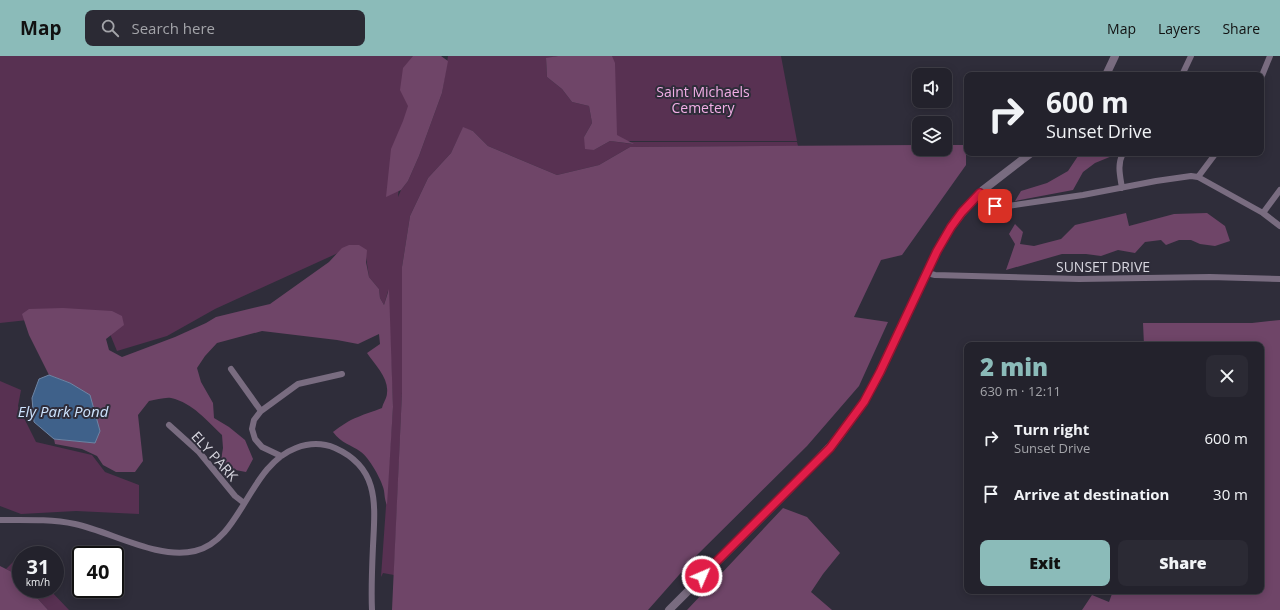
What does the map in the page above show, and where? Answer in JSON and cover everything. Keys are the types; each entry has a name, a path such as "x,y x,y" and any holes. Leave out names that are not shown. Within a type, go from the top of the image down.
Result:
{"street":[{"path":"1108,72 1116,56"},
{"path":"1183,72 1191,56"},
{"path":"1263,72 1270,56"},
{"path":"669,610 788,491 839,436 864,402 880,372 937,251 951,227 962,212 980,193 1027,156"},
{"path":"1122,156 1119,162 1119,168 1122,188"},
{"path":"1198,177 1214,156"},
{"path":"980,193 990,204 1001,207 1083,195 1184,177 1198,177 1263,213 1280,226"},
{"path":"1263,213 1280,190"},
{"name":"SUNSET DRIVE","path":"927,273 935,275 1078,279 1210,277 1280,279"},
{"path":"231,369 261,411"},
{"path":"281,456 262,447 255,439 252,430 254,420 261,411 298,384 342,374"},
{"name":"ELY PARK","path":"169,424 199,452 235,496 244,503"},
{"path":"0,520 62,522 77,525 167,552 182,553 203,549 221,536 230,526 266,469 281,456 288,451 302,446 313,444 327,446 344,452 356,460 365,471 372,488 375,507 372,610"}],"green space":[{"path":"0,56 422,56 402,149 398,197 408,181 419,156 442,93 448,56 558,56 546,59 547,77 562,89 572,102 589,106 592,123 584,137 594,150 610,141 632,144 630,142 797,142 798,146 630,147 599,165 557,175 488,146 473,131 463,128 451,153 428,178 410,216 402,267 402,392 394,575 383,573 381,577 393,407 388,291 384,305 380,298 379,289 369,277 366,257 349,248 215,309 167,336 117,351 101,312 0,323"},
{"name":"Saint Michaels Cemetery","path":"610,56 781,56 797,141 615,141"},
{"path":"0,381 21,390 18,406 36,442 92,455 105,472 139,485 139,514 76,511 21,514 0,506"},
{"path":"12,563 12,572 6,569"},
{"path":"37,598 58,598 69,610 48,610"}],"shaded area":[{"path":"413,56 441,56 448,61 442,93 419,156 408,181 401,190 386,197 391,149 408,106 400,90 403,68"},
{"path":"558,56 612,56 615,63 617,135 634,144 610,141 594,150 585,149 584,137 592,123 589,106 572,102 562,89 547,77 546,58"},
{"path":"463,127 473,131 488,146 557,175 599,165 630,147 912,145 912,156 952,156 952,145 964,145 964,156 966,156 966,165 902,255 881,260 854,317 888,322 859,386 807,446 694,558 648,610 392,610 402,392 402,267 410,216 428,178 451,153"},
{"path":"1078,156 1112,156 1095,163 1083,172 1073,190 1015,201 1021,191 1047,183 1068,171"},
{"path":"1126,213 1129,226 1174,214 1207,213 1225,226 1230,241 1215,246 1200,244 1191,240 1179,240 1166,245 1161,240 1145,242 1135,253 1118,250 1101,256 1086,254 1062,254 1006,270 1015,244 1009,234 1015,224 1023,232 1020,244 1034,246 1061,239 1075,225"},
{"path":"349,245 359,245 367,250 366,262 369,277 379,289 380,298 384,305 389,289 393,407 387,505 382,483 374,468 361,452 340,439 333,432 351,420 382,408 387,395 386,382 381,372 367,353 380,344 379,334 358,344 262,331 217,343 205,356 197,368 201,382 213,403 214,418 229,427 245,440 253,459 246,472 230,469 221,460 223,448 222,435 205,418 193,408 179,400 171,398 149,401 138,415 143,461 135,472 116,472 103,465 97,456 82,449 55,444 54,439 95,443 70,383 49,375 29,335 22,314 29,309 63,308 112,311 122,316 124,325 106,339 109,350 122,357 175,337 216,317 270,304 329,262 342,248"},
{"path":"1280,320 1280,610 1082,610 1092,595 1109,602 1112,594 1264,594 1264,342 1144,342 1143,323 1252,323"},
{"path":"783,508 807,517 840,553 811,592 832,610 687,610"},
{"path":"0,566 12,572 12,598 37,598 48,610 0,610"}],"water":[{"name":"Ely Park Pond","path":"49,375 70,383 90,395 100,431 95,443 54,439 34,422 32,398 39,379"}],"route":[{"path":"702,576 830,448 864,402 880,372 937,251 962,212 980,193 990,204 995,206"}]}
